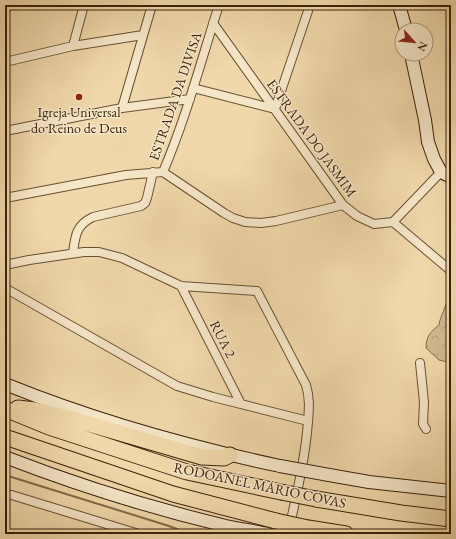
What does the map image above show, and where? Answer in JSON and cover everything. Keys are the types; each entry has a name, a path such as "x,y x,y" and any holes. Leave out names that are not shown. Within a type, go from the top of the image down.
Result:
{"highway":[{"path":"5,408 36,410 202,457 224,458 230,456"},
{"name":"RODOANEL MÁRIO COVAS","path":"5,408 49,426 187,472 316,499 401,514 451,519"},
{"name":"RODOANEL MÁRIO COVAS","path":"5,437 173,494 276,521 346,534"}],"main road":[{"path":"399,5 404,22"},
{"path":"413,62 428,142 434,159 446,174"},
{"path":"5,384 127,427 230,456 369,482 451,492"},
{"path":"5,457 129,500 199,519 268,534"}],"street":[{"path":"73,46 84,5"},
{"path":"122,108 152,5"},
{"name":"ESTRADA DA DIVISA","path":"163,172 190,99 219,5"},
{"path":"193,88 275,109 310,5"},
{"name":"ESTRADA DO JASMIM","path":"213,23 343,205 357,216 374,224 393,222"},
{"path":"5,62 73,46 143,35"},
{"path":"5,131 122,108 190,99"},
{"path":"74,254 76,235 79,227 86,220 141,206 145,203 153,172"},
{"path":"5,198 126,175 163,172 224,213 245,222 261,223 276,221 343,205"},
{"path":"446,174 393,222 451,271"},
{"path":"5,265 91,252 109,254 122,258 181,286 257,291 306,385 310,400 306,446 288,534"},
{"name":"RUA 2","path":"181,286 241,404"},
{"path":"5,288 177,386 213,398 308,421"},
{"path":"420,363 424,402 423,424 426,428"},
{"path":"5,493 139,534"}],"green space":[{"path":"448,299 451,299 451,353 447,362 439,360 426,348 426,344 431,332 439,325"}],"waterway":[{"path":"5,475 169,526 190,534"}],"place":[{"name":"Igreja Universal do Reino de Deus","path":"79,97"}]}
